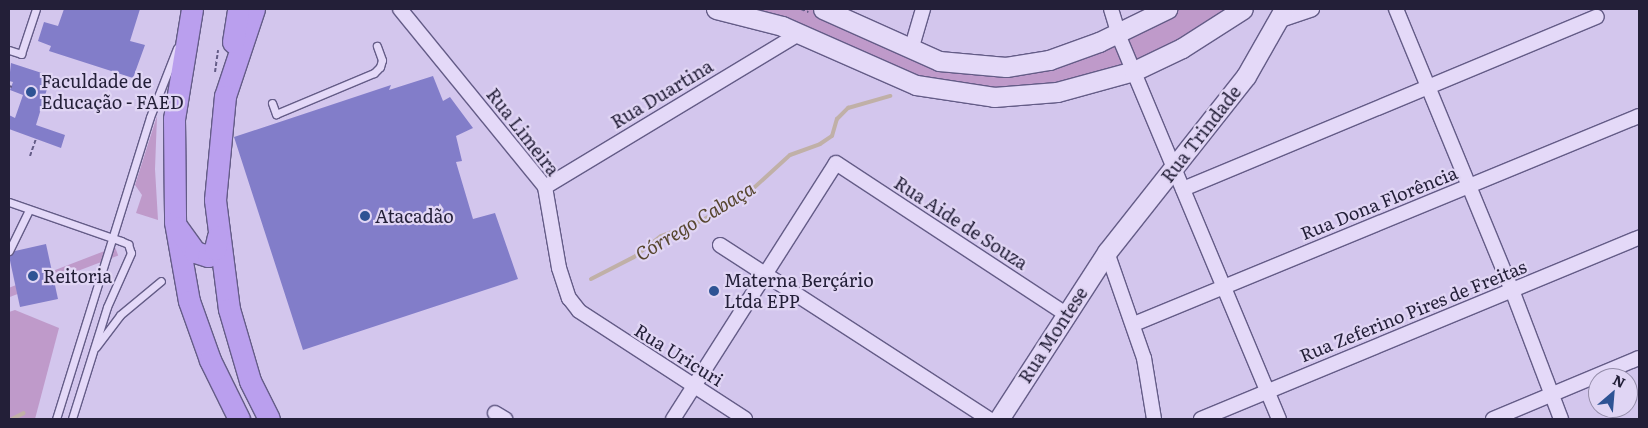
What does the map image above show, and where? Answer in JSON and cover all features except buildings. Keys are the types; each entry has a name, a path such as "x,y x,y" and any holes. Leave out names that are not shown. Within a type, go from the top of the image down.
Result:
{"main road":[{"path":"238,9 217,174 218,236 229,309 239,349 269,419"},
{"path":"228,87 254,9"},
{"path":"716,9 739,10 916,85 967,95 1002,97 1050,93 1134,71 1182,48 1243,9"},
{"path":"823,9 911,50 961,65 1006,67 1049,60 1118,34 1167,9"},
{"name":"Rua Trindade","path":"1108,252 1246,76 1281,15"},
{"path":"189,16 174,119 175,222 189,301 210,360 239,419"},
{"path":"175,222 195,252 208,256 215,249 218,236"},
{"name":"Rua Montese","path":"999,419 1108,252"}],"street":[{"name":"Rua Limeira","path":"400,9 546,187 559,268 569,298 592,322"},
{"path":"911,50 923,9"},
{"path":"1112,9 1118,34 1279,419"},
{"path":"1281,15 1312,9"},
{"path":"1396,9 1512,290 1561,419"},
{"path":"1183,189 1597,16"},
{"name":"Rua Duartina","path":"546,187 799,34"},
{"name":"Rua Dona Florência","path":"1134,324 1639,116"},
{"name":"Rua Aide de Souza","path":"765,275 836,163 1066,314"},
{"name":"Rua Zeferino Pires de Freitas","path":"1201,419 1639,238"},
{"path":"720,245 989,419"},
{"path":"1108,252 1144,358 1154,419"},
{"path":"673,419 765,275"},
{"name":"Rua Uricuri","path":"592,322 745,419"},
{"path":"1492,419 1639,358"}],"lane":[{"path":"9,50 21,54 36,9"},
{"path":"56,419 168,65 189,16"},
{"path":"272,103 276,114 374,73 380,67 382,60 377,46"},
{"path":"9,202 128,244 131,253 107,307 91,353 72,419"},
{"path":"9,251 29,210"},
{"path":"91,353 120,315 161,280"}],"path":[{"path":"30,156 36,139"}],"shaded area":[{"path":"739,9 814,9 897,50 961,70 1115,41 1128,66 1028,92 917,81"},
{"path":"1176,9 1235,9 1134,65 1122,37"},
{"path":"157,116 155,169 158,220 136,213 142,195 135,185"},
{"path":"115,247 118,255 9,297 9,288"},
{"path":"15,310 59,328 35,419 9,419 9,312"}],"waterway":[{"name":"Córrego Cabaça","path":"591,279 634,257 661,236 701,221 746,195 790,155 820,144 832,136 837,119 848,108 890,96"},
{"name":"Córrego Cabaça","path":"12,419 24,413"}],"place":[{"name":"Faculdade de Educação - FAED","path":"31,92"},
{"name":"Atacadão","path":"365,216"},
{"name":"Reitoria","path":"33,276"},
{"name":"Materna Berçário Ltda EPP","path":"714,291"}]}
